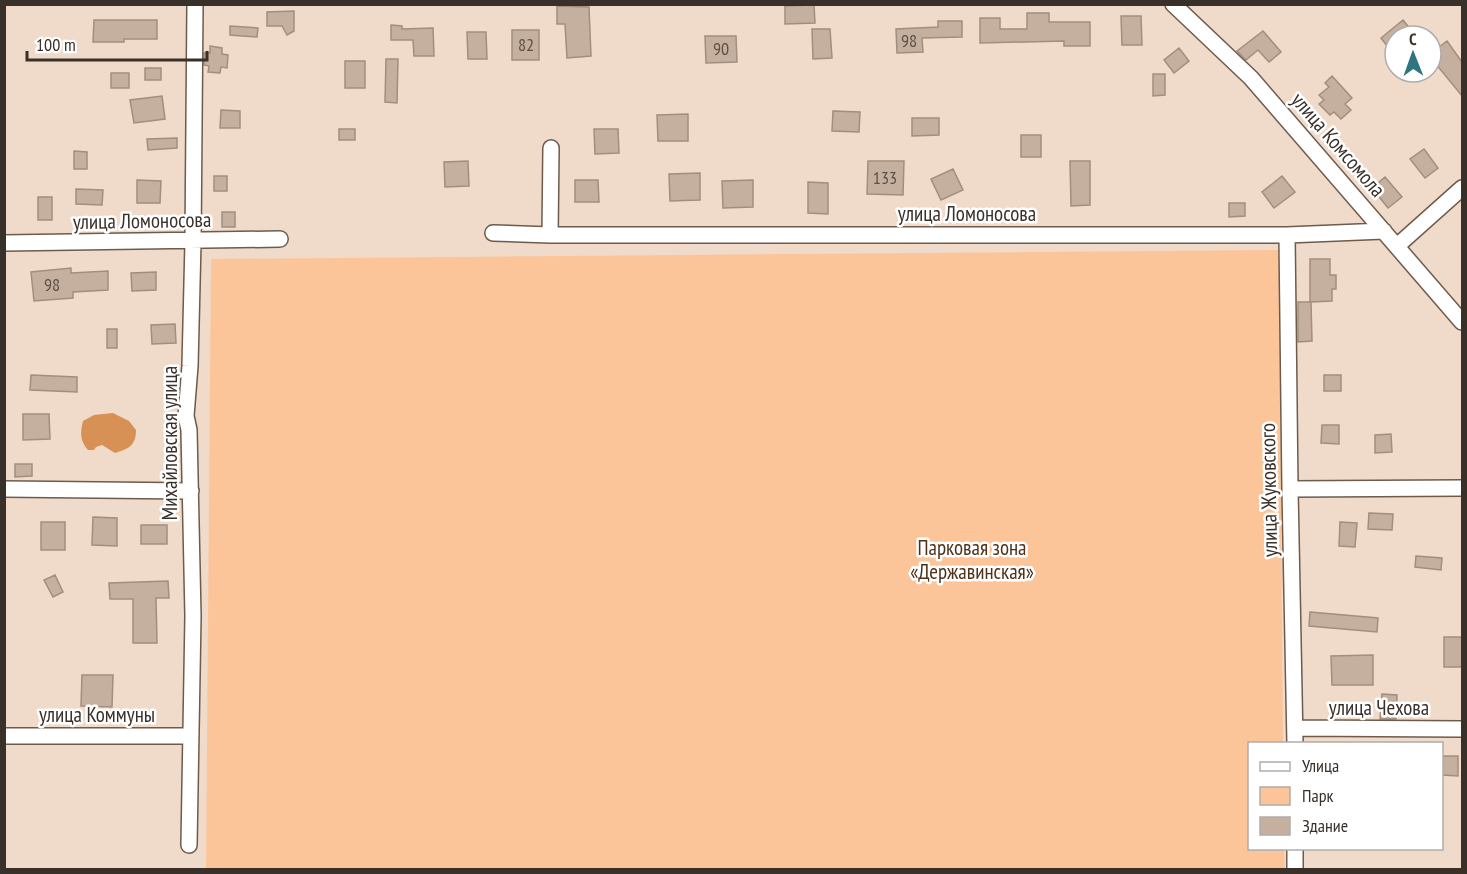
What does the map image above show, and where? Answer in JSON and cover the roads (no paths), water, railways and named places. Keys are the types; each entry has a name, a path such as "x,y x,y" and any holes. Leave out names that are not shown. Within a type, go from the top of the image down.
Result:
{"street":[{"name":"Михайловская улица","path":"189,845 189,736 193,616 189,430 186,416 190,366 193,242 195,4"},
{"name":"улица Комсомола","path":"1173,4 1251,78 1462,322"},
{"path":"550,235 551,148"},
{"path":"1397,246 1462,188"},
{"name":"улица Ломоносова","path":"493,233 550,235 1287,235 1384,231"},
{"name":"улица Жуковского","path":"1287,235 1295,736"},
{"name":"улица Ломоносова","path":"4,243 280,239"},
{"path":"1290,489 1462,488"},
{"path":"4,489 191,491"},
{"name":"улица Чехова","path":"1295,736 1462,729"},
{"name":"улица Коммуны","path":"4,736 189,736"},
{"path":"1295,850 1295,870"}],"park label":[{"name":"Парковая зона «Державинская»","path":"972,560"}]}
